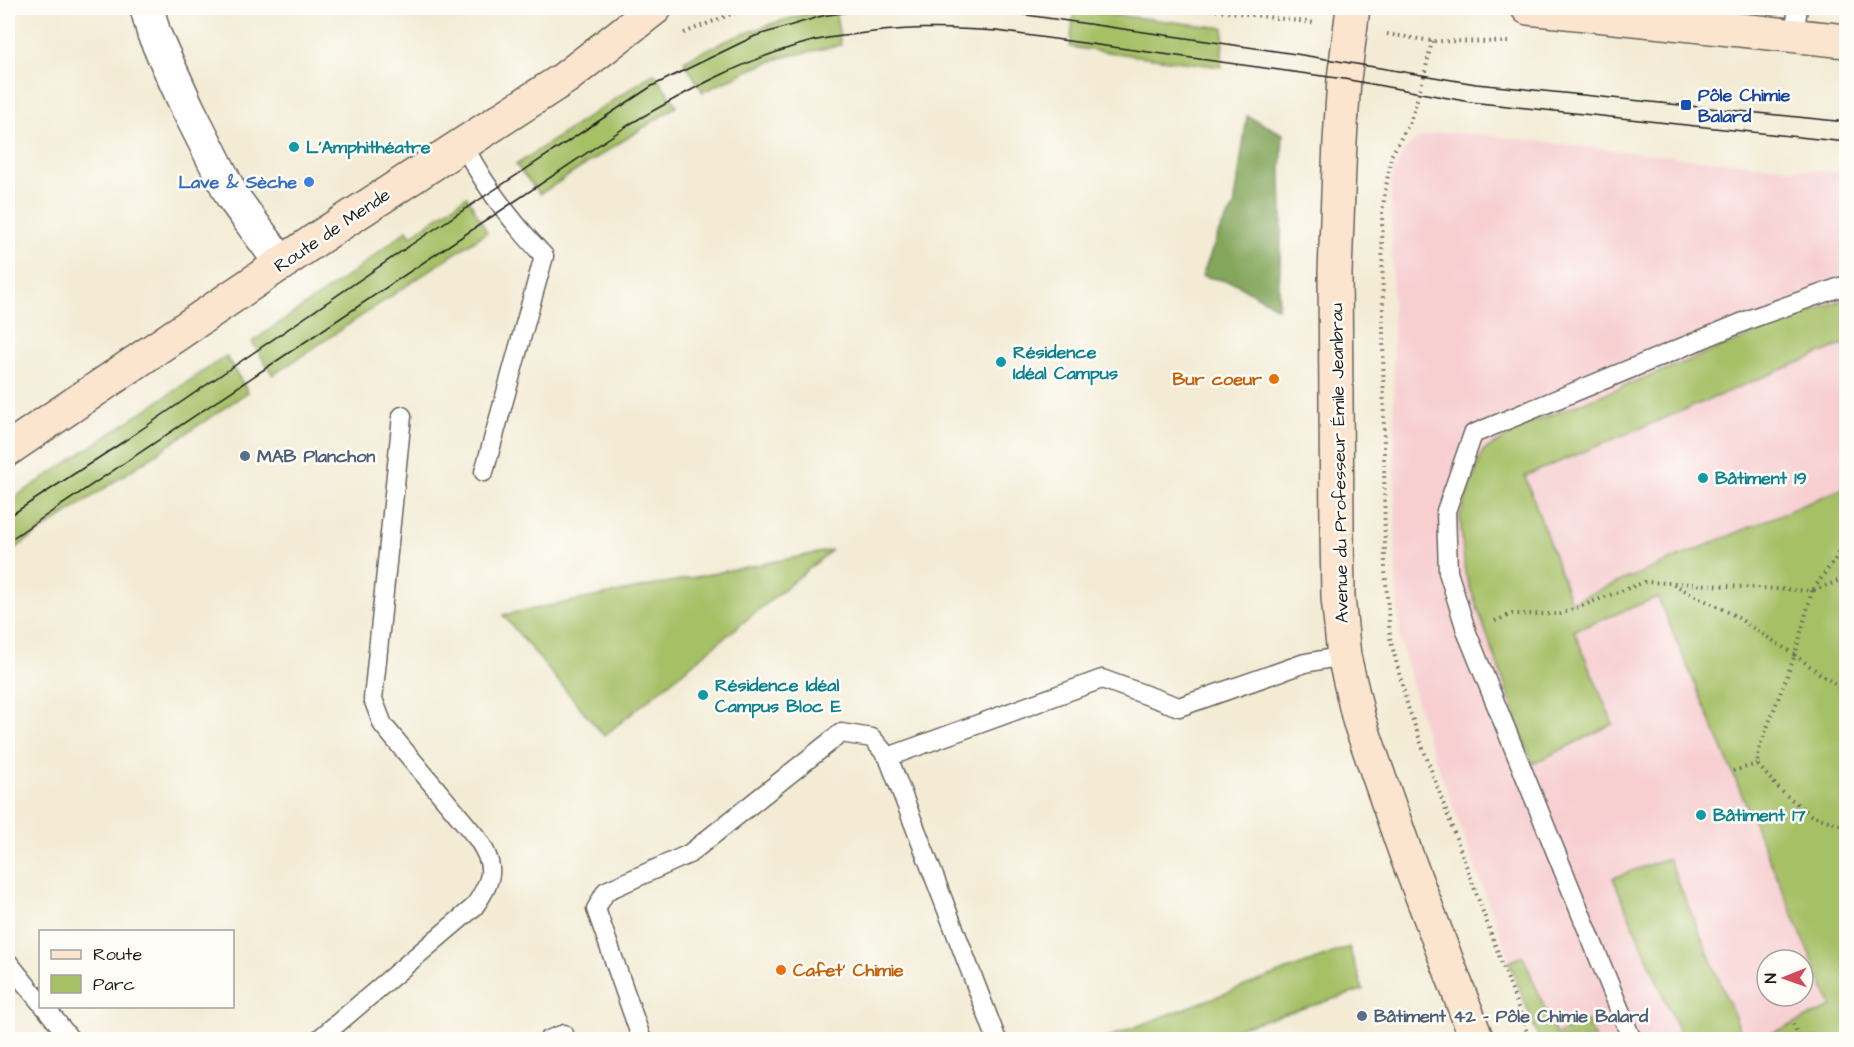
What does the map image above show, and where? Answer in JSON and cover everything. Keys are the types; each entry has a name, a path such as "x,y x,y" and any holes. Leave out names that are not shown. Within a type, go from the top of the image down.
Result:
{"main road":[{"name":"Route de Mende","path":"8,449 463,143 565,78 655,8"},
{"name":"Avenue du Professeur Émile Jeanbrau","path":"1353,8 1344,80 1335,273 1338,597 1344,656 1363,730 1407,857 1477,1040"},
{"path":"1528,8 1796,21 1846,41"}],"street":[{"path":"147,8 154,34 188,109 232,196 282,264"}],"lane":[{"path":"463,143 475,169 516,227 544,256 484,472"},
{"path":"1632,1040 1467,633 1448,572 1446,511 1473,434 1753,318 1846,285"},
{"path":"318,1040 474,907 486,890 491,872 488,854 383,725 373,699 402,416"},
{"path":"888,757 1102,680 1179,707 1305,663 1344,656"},
{"path":"642,1040 596,909 606,891 689,854 841,734 872,738 888,757 997,1040"},
{"path":"8,962 39,1001"},
{"path":"46,1008 71,1040"},
{"path":"548,1040 564,1034 566,1040"}],"path":[{"path":"679,35 746,8"},
{"path":"1198,8 1297,21"},
{"path":"1432,41 1411,120 1391,156 1382,212 1385,568 1390,638 1408,707 1530,1040"},
{"path":"1757,764 1760,746 1795,656 1812,591 1835,559 1846,537"},
{"path":"1467,633 1512,614 1560,614 1645,582 1812,591 1846,578"},
{"path":"1670,583 1732,614 1846,693"},
{"path":"1733,771 1757,764"},
{"path":"1757,764 1781,791 1811,815 1846,827"},
{"path":"1793,1024 1800,1040"},
{"path":"1840,1040 1846,1030"}],"shaded area":[{"path":"1437,133 1465,133 1694,159 1846,173 1846,1039 1539,1039 1425,731 1399,636 1391,181 1405,150 1419,138"}],"green space":[{"path":"835,8 841,45 780,58 703,92 684,61 755,30"},
{"path":"1074,10 1224,28 1221,67 1070,47"},
{"path":"654,73 677,106 540,194 516,165"},
{"path":"1247,116 1283,134 1278,308 1235,283 1202,276 1221,227 1234,208"},
{"path":"467,196 487,232 273,375 252,342 353,272 407,230 411,236"},
{"path":"1846,298 1846,343 1525,476 1571,602 1846,487 1846,1039 1758,1039 1832,1007 1815,967 1815,948 1807,948 1658,597 1574,631 1613,724 1533,764 1465,573 1460,516 1483,451 1531,423"},
{"path":"226,356 248,392 8,553 8,502"},
{"path":"832,550 604,736 503,615"},
{"path":"1668,858 1744,1039 1682,1039 1613,878"},
{"path":"1349,947 1363,990 1202,1039 1103,1039"},
{"path":"1523,956 1556,1035 1588,1021 1595,1039 1539,1039 1509,962"}],"tram line":[{"path":"8,517 123,442 418,240 652,86 755,36 822,16 867,9 901,8"},
{"path":"955,8 1006,12 1296,54 1476,84 1846,122"},
{"path":"8,541 630,124 739,67 785,49 819,40 906,29 997,31 1344,79 1470,102 1846,142"}],"place":[{"name":"Pôle Chimie Balard","path":"1686,105"},
{"name":"L'Amphithéatre","path":"294,147"},
{"name":"Lave & Sèche","path":"309,182"},
{"name":"Résidence Idéal Campus","path":"1001,362"},
{"name":"Bur coeur","path":"1274,379"},
{"name":"MAB Planchon","path":"245,456"},
{"name":"Bâtiment 19","path":"1703,478"},
{"name":"Résidence Idéal Campus Bloc E","path":"703,695"},
{"name":"Bâtiment 17","path":"1701,815"},
{"name":"Cafet' Chimie","path":"781,970"},
{"name":"Bâtiment 42 - Pôle Chimie Balard","path":"1362,1016"}]}
